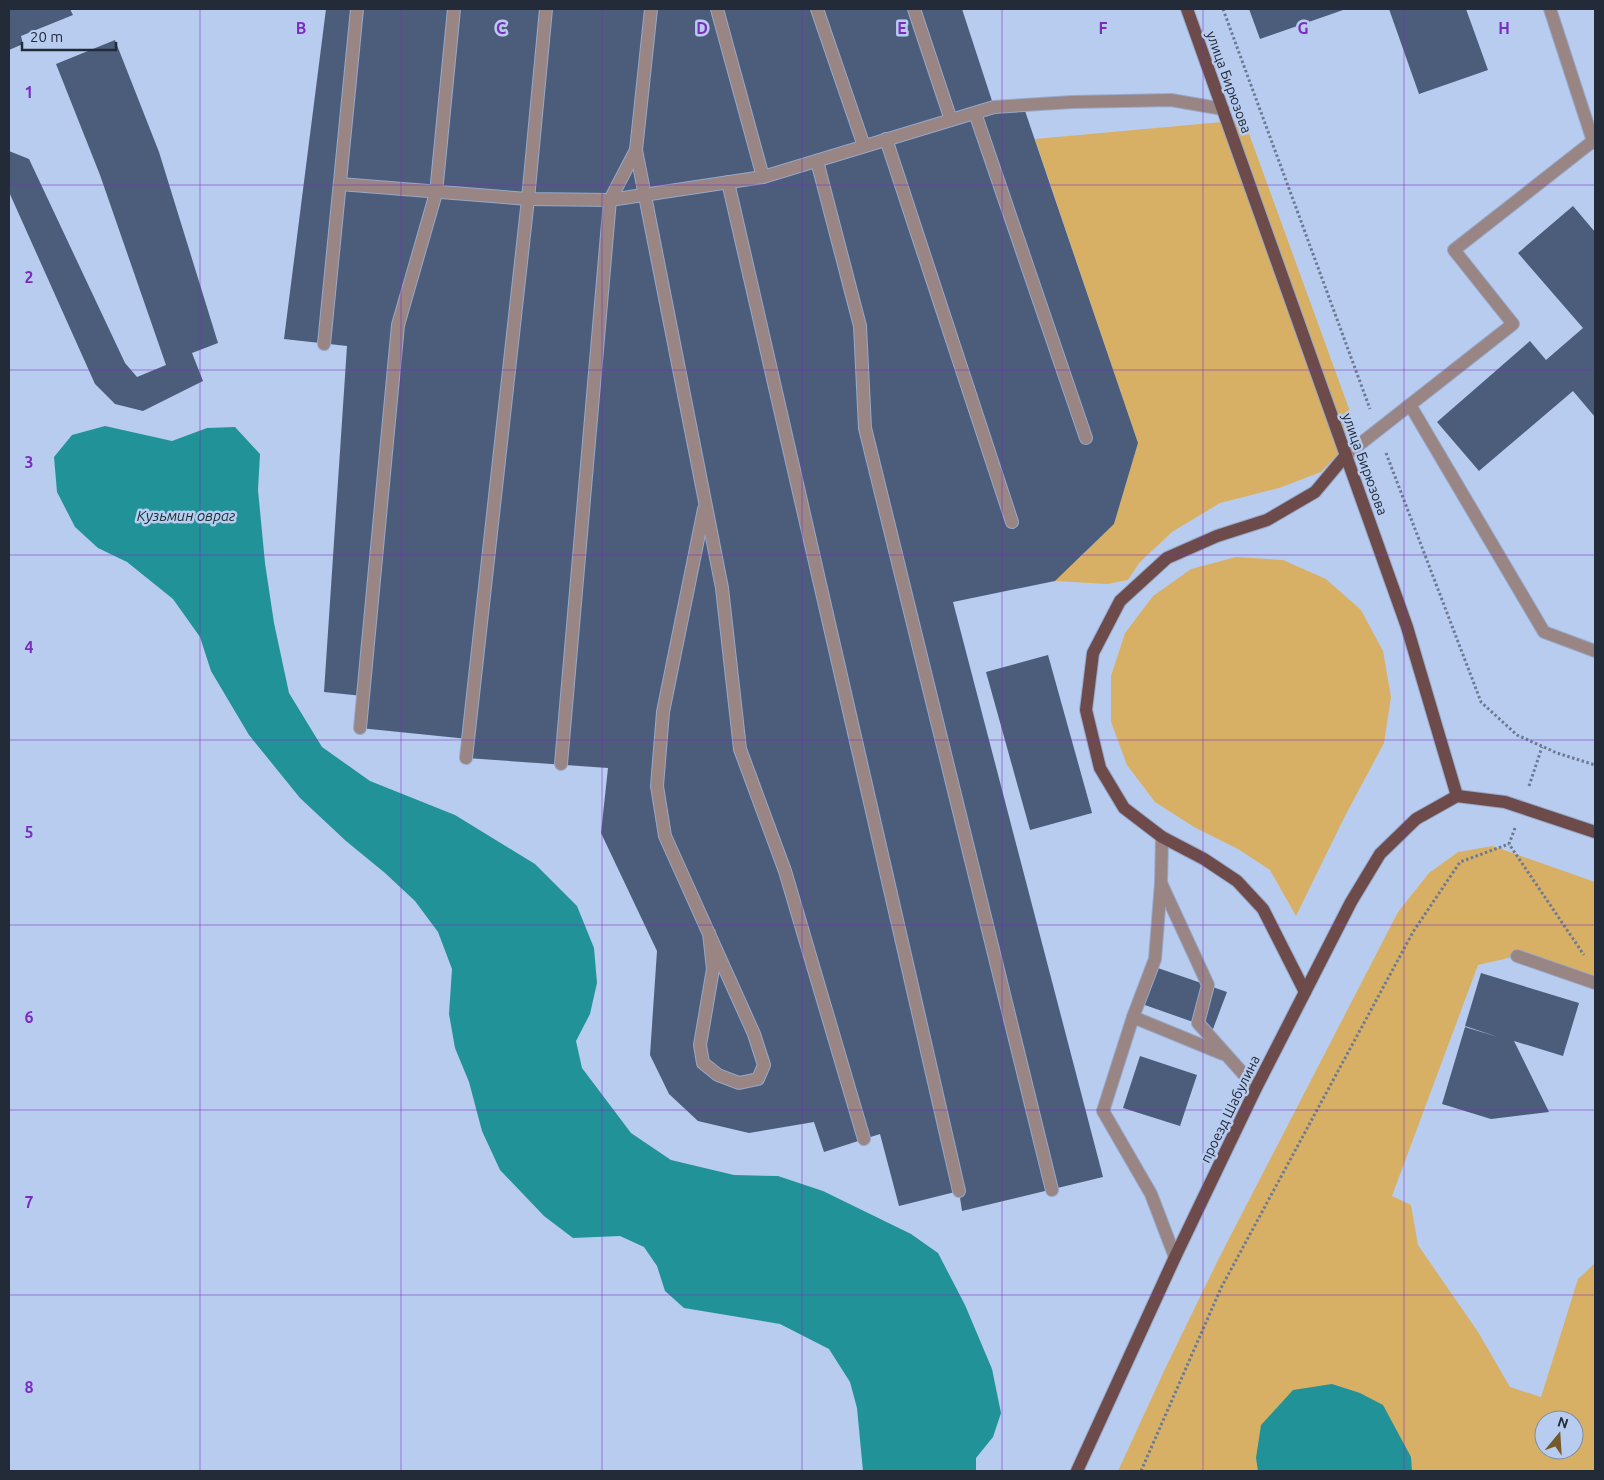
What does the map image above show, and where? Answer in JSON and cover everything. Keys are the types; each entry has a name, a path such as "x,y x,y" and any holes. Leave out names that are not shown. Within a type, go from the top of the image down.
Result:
{"main road":[{"name":"улица Бирюзова","path":"1187,9 1408,627 1457,796"},
{"path":"1305,992 1263,909 1237,881 1204,859 1162,837 1124,808 1100,768 1086,710 1093,653 1120,601 1167,558 1217,536 1266,520 1316,492 1346,455"},
{"path":"1457,796 1506,802 1595,832"},
{"name":"проезд Шабулина","path":"1077,1471 1256,1088 1351,902 1380,854 1416,819 1457,796"}],"lane":[{"path":"324,344 356,9"},
{"path":"360,728 398,325 436,193 454,9"},
{"path":"466,758 528,199 546,9"},
{"path":"651,9 636,150 722,588 740,749 785,871 864,1139"},
{"path":"717,9 763,177"},
{"path":"817,9 864,146"},
{"path":"914,9 951,120"},
{"path":"1346,455 1513,324 1454,250 1594,142 1550,9"},
{"path":"340,184 528,199 610,200 763,177 994,107 1171,100 1223,109"},
{"path":"975,113 1086,438"},
{"path":"886,139 1012,522"},
{"path":"562,764 610,200 636,150"},
{"path":"817,161 860,326 866,428 1052,1190"},
{"path":"728,182 959,1191"},
{"path":"1410,405 1544,632 1595,651"},
{"path":"705,503 663,712 657,786 665,836 709,933 754,1034 764,1066 758,1080 739,1083 718,1075 703,1063 700,1044 713,969 709,933"},
{"path":"1162,837 1161,883 1155,959 1133,1017 1103,1111 1151,1194 1176,1257"},
{"path":"1161,883 1208,986 1198,1023 1256,1088"},
{"path":"1516,956 1595,983"},
{"path":"1133,1017 1226,1055"}],"path":[{"path":"1223,9 1378,430 1481,702 1517,735 1542,747 1595,765"},
{"path":"1509,844 1542,747"},
{"path":"1509,844 1584,956"},
{"path":"1141,1471 1220,1288 1413,932 1460,862 1509,844"}],"shaded area":[{"path":"1244,120 1352,417 1341,451 1321,472 1279,488 1220,503 1172,532 1140,562 1128,580 1107,584 1055,581 1114,524 1138,443 1035,139"},
{"path":"1236,557 1283,560 1326,579 1361,610 1383,651 1391,697 1384,743 1345,816 1296,916 1270,870 1238,849 1194,827 1155,802 1127,765 1111,722 1111,676 1125,633 1153,596 1191,569"},
{"path":"1493,846 1595,882 1595,983 1517,956 1478,965 1392,1196 1411,1205 1418,1245 1478,1332 1510,1387 1541,1397 1578,1279 1595,1263 1595,1471 1118,1471 1218,1260 1398,912 1429,873 1458,852"}],"water":[{"name":"Кузьмин овраг","path":"105,426 172,441 207,428 235,427 260,454 258,490 265,563 274,623 289,693 322,747 370,781 455,815 535,864 577,906 594,948 597,983 590,1014 576,1041 582,1068 631,1133 671,1160 734,1175 778,1176 823,1191 911,1234 938,1253 965,1305 992,1369 1001,1413 993,1437 976,1458 976,1471 863,1471 857,1408 850,1382 829,1349 780,1324 684,1308 665,1291 657,1266 644,1247 620,1236 573,1238 544,1216 500,1170 482,1131 469,1082 455,1048 449,1014 452,969 438,932 415,901 300,798 249,735 211,671 200,637 173,599 127,562 98,548 75,527 57,492 54,457 72,435"},
{"path":"1332,1384 1360,1393 1383,1405 1411,1457 1412,1471 1258,1471 1256,1458 1261,1425 1293,1390"}],"building":[{"path":"9,9 70,9 73,15 21,36 23,44 9,50"},
{"path":"326,9 962,9 994,107 1023,105 1138,443 1114,524 1055,581 953,602 1103,1177 962,1211 959,1191 899,1206 880,1134 824,1152 814,1122 749,1133 698,1121 669,1094 650,1055 657,951 601,833 608,768 466,758 468,739 360,728 363,696 324,692 347,346 284,339"},
{"path":"1249,9 1346,9 1260,39"},
{"path":"1389,9 1466,9 1488,70 1419,94"},
{"path":"115,40 159,152 218,343 192,353 203,381 143,411 115,404 95,384 9,192 9,151 29,159 125,363 137,377 166,365 100,175 56,64"},
{"path":"1573,206 1595,232 1595,417 1573,391 1479,471 1437,422 1530,341 1546,360 1583,328 1518,253"},
{"path":"1048,655 1092,813 1030,830 986,672"},
{"path":"1155,967 1227,992 1213,1029 1142,1004"},
{"path":"1481,973 1579,1003 1563,1056 1514,1041 1549,1112 1491,1119 1442,1104 1465,1027 1498,1037 1465,1026"},
{"path":"1140,1056 1197,1075 1180,1126 1123,1108"}]}
